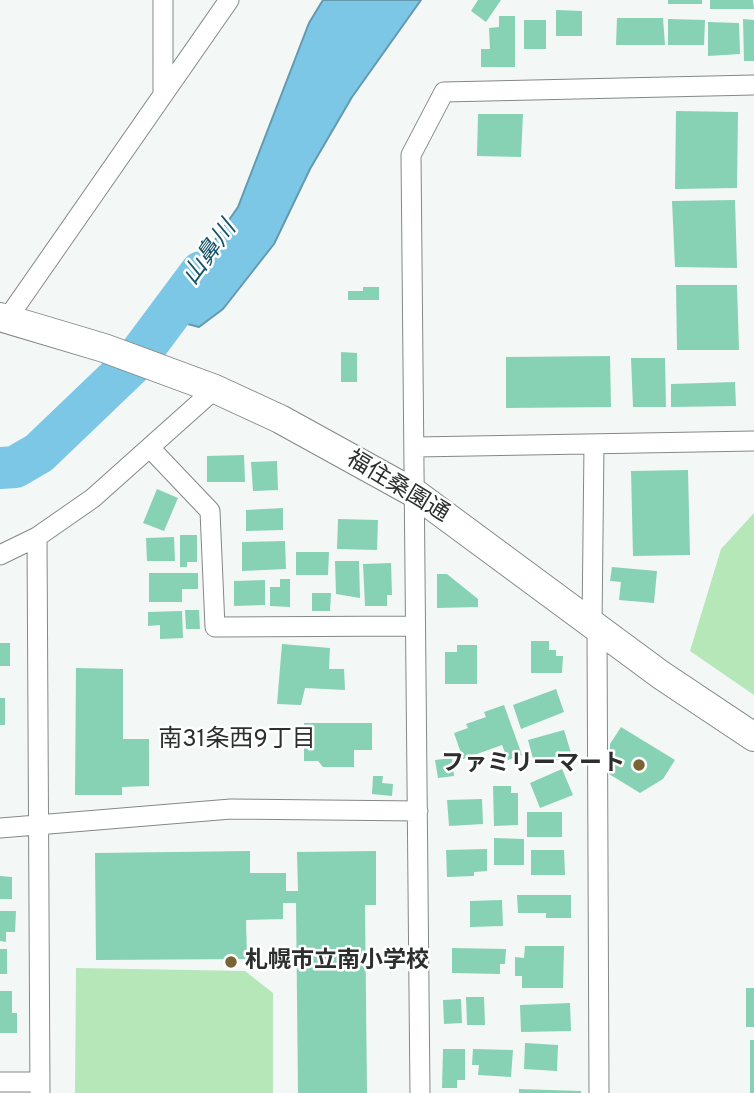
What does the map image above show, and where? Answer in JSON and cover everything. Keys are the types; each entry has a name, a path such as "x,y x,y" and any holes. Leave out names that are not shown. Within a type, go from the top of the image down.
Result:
{"street":[{"path":"163,0 163,95"},
{"path":"3,318 229,0"},
{"path":"420,1093 415,626 416,447 411,155 444,92 754,85"},
{"name":"福住桑園通","path":"3,318 104,348 215,389 280,419 416,494 594,627 754,737"},
{"path":"0,555 37,537 93,498 152,449 215,389"},
{"path":"416,447 754,441"},
{"path":"594,444 599,1093"},
{"path":"152,449 210,511 215,627 415,626"},
{"path":"0,1082 40,1088 37,537"},
{"path":"0,828 231,809 418,811"}],"green space":[{"path":"754,513 754,695 690,651 721,549"},
{"path":"76,968 245,971 273,993 273,1093 75,1093"}],"water":[{"path":"323,0 421,0 352,97 310,169 274,244 223,309 199,327 161,317 238,207 309,23"}],"building":[{"path":"478,0 501,0 486,22 471,11"},
{"path":"668,0 702,0 702,4 668,4"},
{"path":"710,0 753,0 754,9 710,9"},
{"path":"556,10 582,11 582,36 556,36"},
{"path":"499,16 515,16 515,67 481,67 481,49 490,49 489,28 499,27"},
{"path":"617,18 663,18 665,45 616,45"},
{"path":"668,19 705,20 704,45 668,45"},
{"path":"743,19 754,20 754,61 744,61"},
{"path":"524,20 546,20 546,49 524,49"},
{"path":"708,22 739,23 740,54 708,56"},
{"path":"676,111 738,112 737,188 675,189"},
{"path":"478,114 523,114 521,157 477,156"},
{"path":"735,200 737,268 675,267 672,201"},
{"path":"676,285 737,285 739,350 677,350"},
{"path":"363,287 379,287 379,300 348,300 348,291 363,291"},
{"path":"341,352 357,353 357,382 341,382"},
{"path":"610,356 611,407 506,408 506,357"},
{"path":"631,358 665,358 666,407 633,407"},
{"path":"735,382 736,406 671,407 671,384"},
{"path":"244,455 245,482 207,482 207,456"},
{"path":"277,461 278,490 253,491 251,462"},
{"path":"688,470 690,555 633,556 631,471"},
{"path":"157,489 178,498 164,531 143,523"},
{"path":"283,508 283,530 246,531 246,510"},
{"path":"338,519 378,520 377,550 337,549"},
{"path":"180,535 197,535 197,562 187,562 187,567 180,567"},
{"path":"174,537 175,561 147,561 146,538"},
{"path":"285,541 286,569 242,571 242,542"},
{"path":"296,552 329,552 328,575 296,575"},
{"path":"335,561 359,561 360,598 336,594"},
{"path":"391,563 392,595 387,595 387,606 365,606 363,564"},
{"path":"612,567 657,571 654,603 619,600 621,582 610,581"},
{"path":"149,573 198,573 198,589 182,589 182,602 149,602"},
{"path":"437,574 447,574 478,599 478,607 437,608"},
{"path":"280,579 290,579 290,607 270,606 270,587 280,587"},
{"path":"265,580 265,605 234,606 234,581"},
{"path":"312,593 331,593 330,611 312,611"},
{"path":"185,610 199,610 200,629 186,629"},
{"path":"182,611 183,638 160,639 160,625 148,626 148,612"},
{"path":"531,641 549,641 549,650 556,650 556,656 563,656 562,673 531,673"},
{"path":"0,643 10,643 10,666 0,666"},
{"path":"282,644 330,648 329,669 344,669 345,690 305,688 301,705 277,704"},
{"path":"457,645 477,645 477,684 445,684 445,652 457,652"},
{"path":"76,668 123,669 123,739 149,739 149,786 122,787 122,795 75,795"},
{"path":"556,689 564,712 521,729 513,705"},
{"path":"0,698 5,698 5,725 0,725"},
{"path":"504,705 522,755 508,760 502,745 463,759 454,733 468,728 466,724 486,717 484,712"},
{"path":"304,723 372,723 372,750 354,750 354,767 323,767 318,761 304,761"},
{"path":"621,727 675,760 663,779 640,793 609,774 610,744"},
{"path":"564,730 572,756 535,766 528,740"},
{"path":"452,758 454,776 438,778 435,760"},
{"path":"562,769 573,795 540,808 530,783"},
{"path":"373,776 383,776 382,783 393,784 392,796 372,794"},
{"path":"493,786 511,786 511,793 518,793 518,825 494,826"},
{"path":"482,799 483,824 449,826 447,800"},
{"path":"527,812 562,812 562,837 527,837"},
{"path":"494,838 524,839 524,865 494,865"},
{"path":"487,849 487,871 474,872 474,876 447,877 446,850"},
{"path":"531,850 564,850 565,875 531,875"},
{"path":"250,851 250,873 286,873 286,891 298,891 297,852 376,851 376,905 365,905 367,1093 298,1093 296,903 283,903 283,919 246,920 247,959 96,960 95,853"},
{"path":"0,876 12,877 12,899 0,899"},
{"path":"517,895 571,895 571,918 546,918 546,913 518,913"},
{"path":"502,900 503,926 470,927 470,901"},
{"path":"0,911 16,911 15,932 6,932 6,942 0,941"},
{"path":"525,946 564,946 563,988 522,988 522,976 515,976 515,957 524,958"},
{"path":"452,948 506,949 505,964 500,964 500,974 452,973"},
{"path":"0,949 7,949 7,974 0,974"},
{"path":"746,988 754,988 754,1027 746,1027"},
{"path":"0,991 12,991 12,1013 17,1013 17,1033 0,1033"},
{"path":"466,997 484,997 485,1025 467,1025"},
{"path":"461,999 462,1023 444,1024 443,1000"},
{"path":"570,1003 571,1031 521,1032 520,1005"},
{"path":"750,1040 754,1040 754,1093 750,1093"},
{"path":"525,1043 558,1045 557,1071 524,1069"},
{"path":"443,1049 465,1049 465,1080 457,1080 457,1088 442,1088"},
{"path":"473,1049 513,1050 511,1077 478,1075 479,1065 472,1065"},
{"path":"519,1089 581,1091 581,1093 519,1093"}],"waterway":[{"name":"山鼻川","path":"0,468 15,467 39,453 134,362 201,272"}],"place":[{"name":"ファミリーマート","path":"639,765"},
{"name":"札幌市立南小学校","path":"231,962"}],"district":[{"name":"南31条西9丁目","path":"237,741"}]}
